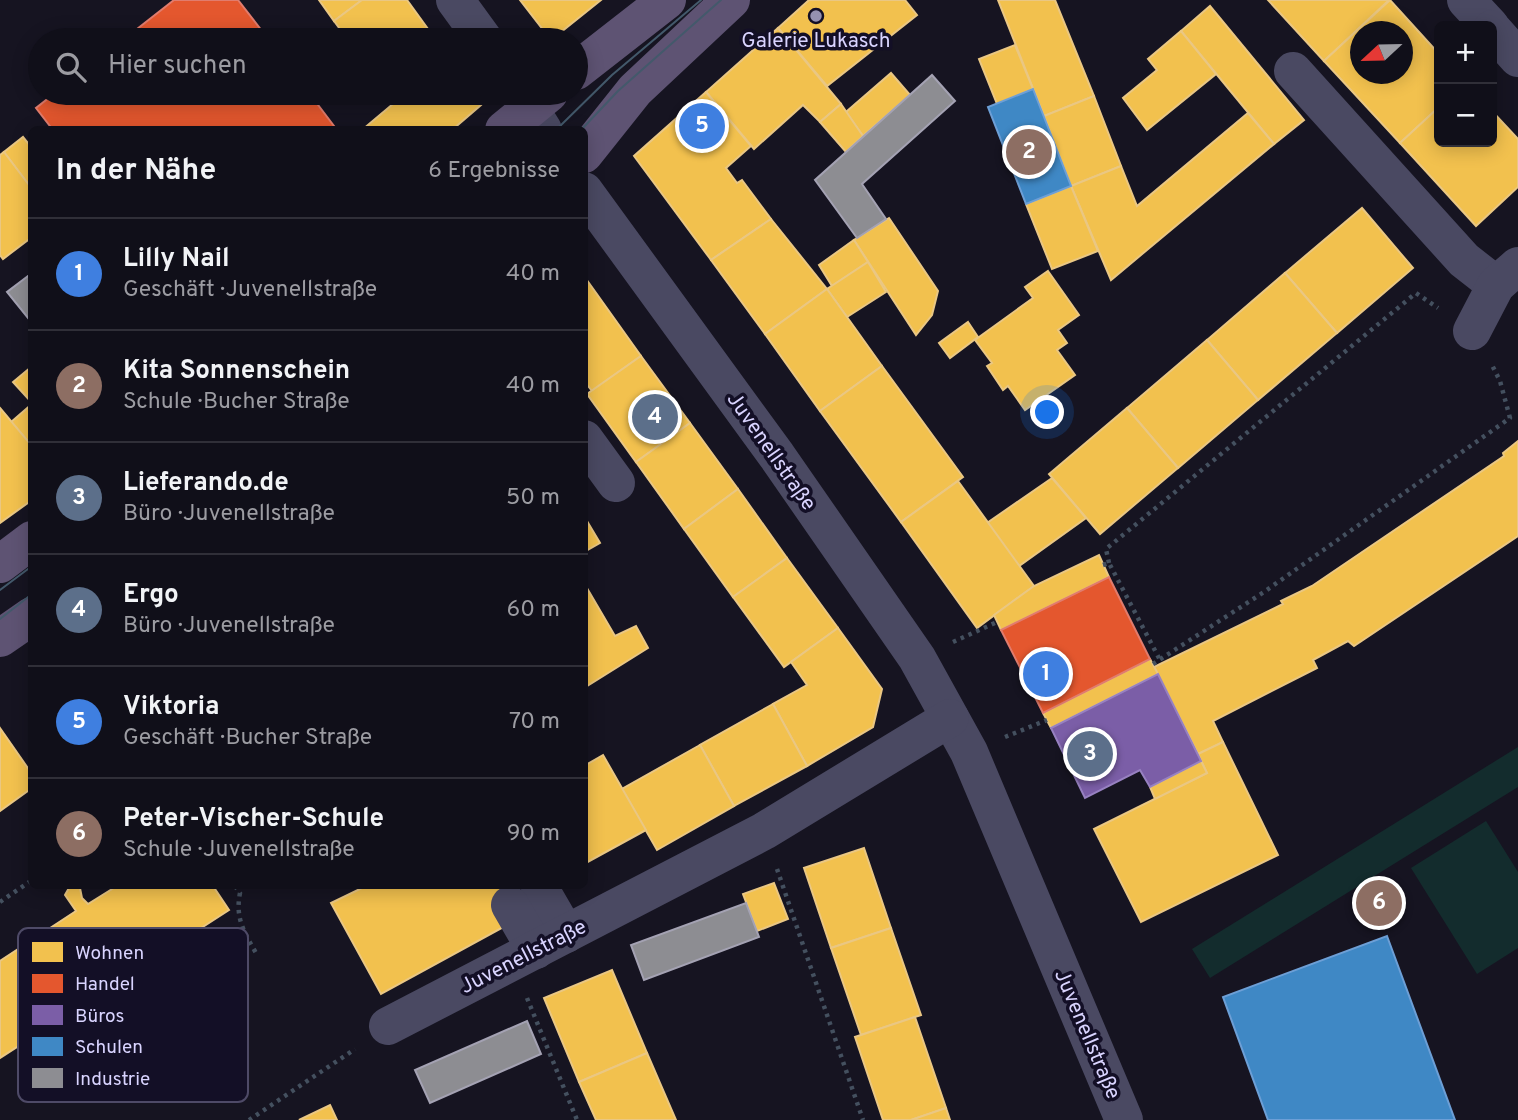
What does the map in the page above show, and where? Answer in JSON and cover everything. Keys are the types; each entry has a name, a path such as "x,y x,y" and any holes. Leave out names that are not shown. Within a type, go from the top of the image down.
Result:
{"main road":[{"path":"588,63 667,0"},
{"path":"588,149 635,90 732,0"},
{"path":"0,564 28,543"},
{"path":"0,638 28,619"}],"street":[{"path":"455,0 475,28"},
{"path":"1466,0 1485,21"},
{"path":"1497,34 1518,58"},
{"path":"1293,71 1464,260 1507,275 1472,331"},
{"name":"Juvenellstraße","path":"588,196 777,456 909,647 970,752 1124,1120"},
{"path":"588,444 616,483"},
{"name":"Juvenellstraße","path":"388,1026 764,831 950,718"},
{"path":"525,897 538,948"}],"path":[{"path":"1153,664 1160,660 1264,592 1510,418 1500,381 1472,331 1416,293 1106,549 1106,564 1160,660"},
{"path":"764,831 863,1120"},
{"path":"0,902 28,883"},
{"path":"237,889 240,893 237,908 242,928"},
{"path":"248,939 256,953"},
{"path":"538,948 577,1120"},
{"path":"249,1120 388,1026"}],"green space":[{"path":"1518,747 1518,787 1210,978 1192,949"},
{"path":"1486,821 1518,872 1518,948 1477,974 1411,868"}],"building: Wohnen":[{"path":"319,0 362,0 334,21"},
{"path":"362,0 407,0 427,28 339,28 334,21"},
{"path":"520,0 601,0 566,28 542,28"},
{"path":"809,0 905,0 917,15 827,86 778,28"},
{"path":"998,0 1055,0 1094,96 1044,116"},
{"path":"1268,0 1389,0 1367,21 1350,21 1350,37 1324,61"},
{"path":"1390,0 1409,21 1367,21"},
{"path":"1210,6 1304,120 1274,144 1181,31"},
{"path":"1413,25 1434,48 1434,112 1400,143 1324,61 1350,37 1350,84 1413,84"},
{"path":"778,28 841,104 820,122 803,105 754,149 706,92"},
{"path":"1181,31 1216,74 1147,130 1123,98 1157,70 1148,59"},
{"path":"1015,45 1033,89 997,104 979,59"},
{"path":"891,73 910,95 863,136 846,112"},
{"path":"706,92 751,146 726,168 737,183 742,180 771,219 711,260 634,156"},
{"path":"1094,96 1121,166 1071,186 1044,116"},
{"path":"841,104 863,136 846,152 820,122"},
{"path":"392,105 481,105 457,126 367,126"},
{"path":"1434,112 1434,147 1497,147 1497,116 1518,139 1518,187 1476,226 1400,143"},
{"path":"1248,113 1274,144 1111,280 1071,186 1121,166 1137,206"},
{"path":"23,137 28,143 28,184 4,152"},
{"path":"4,152 28,184 28,240 3,259 0,255 0,155"},
{"path":"1071,186 1098,251 1052,269 1026,204"},
{"path":"1362,208 1413,268 1337,333 1285,273"},
{"path":"889,218 938,291 932,315 916,335 854,240"},
{"path":"771,219 827,289 765,334 711,260"},
{"path":"854,240 868,262 832,286 819,265"},
{"path":"868,262 886,292 847,317 827,289"},
{"path":"1048,271 1079,315 1058,330 1067,343 1057,350 1075,375 1025,410 1008,386 1003,390 987,366 992,363 975,340 1033,298 1025,287"},
{"path":"1285,273 1337,333 1258,400 1207,340"},
{"path":"588,282 641,356 592,391 588,386"},
{"path":"827,289 882,366 820,411 765,334"},
{"path":"968,322 978,337 950,358 939,343"},
{"path":"1207,340 1258,400 1178,468 1127,408"},
{"path":"641,356 690,423 636,462 588,393"},
{"path":"882,366 963,477 901,522 820,411"},
{"path":"28,370 28,399 13,382"},
{"path":"28,407 28,441 11,422"},
{"path":"0,408 28,441 28,503 0,523"},
{"path":"1127,408 1178,468 1100,534 1049,474"},
{"path":"690,423 738,489 684,529 636,462"},
{"path":"1518,441 1518,536 1354,646 1348,641 1313,660 1317,668 1213,721 1223,742 1198,754 1154,667 1283,604 1281,601 1312,586 1504,456 1503,453"},
{"path":"1052,478 1086,518 1019,566 987,523"},
{"path":"958,481 1034,586 977,628 901,522"},
{"path":"738,489 787,558 733,597 684,529"},
{"path":"588,523 600,543 588,550"},
{"path":"1099,555 1109,577 1001,630 994,615 1034,586"},
{"path":"787,558 838,628 784,667 733,597"},
{"path":"588,590 615,636 636,626 648,648 588,686"},
{"path":"838,628 882,689 873,727 807,766 773,704 807,685 791,662"},
{"path":"1150,659 1158,674 1051,728 1043,713"},
{"path":"773,704 807,766 734,806 700,745"},
{"path":"0,728 28,768 28,791 0,811"},
{"path":"1223,742 1278,855 1141,922 1094,829 1207,773 1198,754"},
{"path":"700,745 734,806 657,850 622,789"},
{"path":"603,755 646,830 588,862 588,764"},
{"path":"1201,761 1207,773 1155,799 1150,787"},
{"path":"864,848 891,928 831,948 804,868"},
{"path":"774,883 788,919 757,931 743,894"},
{"path":"68,889 80,889 82,898 88,904 112,889 215,889 229,910 201,928 50,928 76,911 65,895"},
{"path":"360,889 511,889 518,902 509,924 381,994 331,903"},
{"path":"891,928 921,1015 861,1035 831,948"},
{"path":"18,949 18,1046 0,1058 0,961"},
{"path":"612,970 647,1053 579,1082 544,998"},
{"path":"915,1017 946,1108 911,1120 883,1120 855,1037"},
{"path":"647,1053 676,1120 596,1120 579,1082"},
{"path":"330,1105 337,1120 299,1120"},
{"path":"946,1108 950,1120 911,1120"}],"building: Handel":[{"path":"174,0 238,0 260,28 138,28"},
{"path":"40,105 318,105 334,126 50,126 36,108"},
{"path":"1109,577 1150,659 1043,713 1001,630"}],"building: Büros":[{"path":"1158,674 1201,761 1150,787 1140,770 1085,798 1051,728"}],"building: Schulen":[{"path":"1033,89 1071,186 1026,204 988,107"},
{"path":"1387,936 1455,1120 1268,1120 1223,997"}],"building: Industrie":[{"path":"932,75 955,101 862,184 886,219 857,238 815,180"},
{"path":"28,276 28,318 7,292"},
{"path":"746,903 759,937 644,980 631,945"},
{"path":"527,1021 541,1054 430,1103 415,1070"}],"tram line":[{"path":"588,99 701,0"},
{"path":"585,126 618,91 721,0"},
{"path":"560,126 581,105"},
{"path":"0,590 28,569"},
{"path":"0,619 28,597"}],"place":[{"name":"Galerie Lukasch","path":"816,16"},
{"name":"Viktoria","path":"702,126"},
{"name":"Kita Sonnenschein","path":"1029,152"},
{"name":"Ergo","path":"655,417"},
{"name":"Lilly Nail","path":"1046,674"},
{"name":"Lieferando.de","path":"1090,754"},
{"name":"Peter-Vischer-Schule","path":"1379,903"}]}
